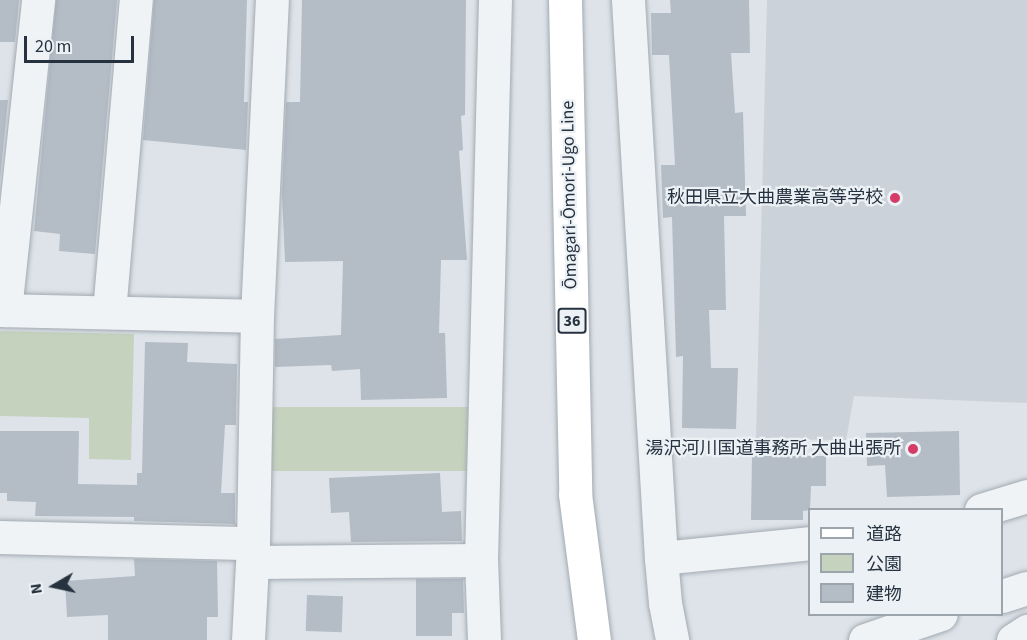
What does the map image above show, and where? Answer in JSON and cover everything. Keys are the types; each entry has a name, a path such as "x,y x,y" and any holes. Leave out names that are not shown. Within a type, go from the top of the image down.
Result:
{"main road":[{"name":"Ōmagari-Ōmori-Ugo Line","path":"565,0 575,494 594,640"}],"street":[{"path":"38,0 3,310 257,316"},
{"path":"109,312 136,0"},
{"path":"248,640 253,553 257,316 272,0"},
{"path":"484,640 481,560 495,0"},
{"path":"628,0 665,603 672,640"},
{"path":"988,508 1027,496"},
{"path":"0,537 253,553 481,560"},
{"path":"662,558 808,543"},
{"path":"1003,596 1027,588"},
{"path":"856,616 860,640"},
{"path":"865,640 938,616"},
{"path":"1013,640 1027,631"}],"shaded area":[{"name":"秋田県立大曲農業高等学校","path":"767,0 1027,0 1027,403 854,396 846,440 756,439"}],"green space":[{"path":"0,331 134,334 131,460 89,459 89,418 0,416"},
{"path":"264,407 469,407 469,471 264,471"}],"building":[{"path":"0,0 19,0 15,42 0,42"},
{"path":"56,0 117,0 95,254 59,251 60,234 34,231"},
{"path":"154,0 247,0 244,102 248,102 246,150 143,140"},
{"path":"302,0 466,0 465,115 461,116 463,150 459,151 467,260 441,260 439,333 445,333 447,398 361,400 360,369 332,371 331,365 275,367 275,339 341,335 343,261 285,262 282,193 286,102 300,102"},
{"path":"670,0 749,0 750,53 731,53 735,113 743,112 746,216 724,216 726,310 709,310 711,368 738,368 736,429 682,428 683,356 676,357 672,217 663,218 661,165 675,165 669,55 652,55 651,13 671,13"},
{"path":"0,100 8,100 0,180"},
{"path":"145,342 188,343 187,362 237,364 236,425 225,425 221,493 235,493 235,524 134,521 134,517 35,516 36,502 7,501 7,493 0,493 0,431 79,431 78,484 137,485 137,473 142,473"},
{"name":"湯沢河川国道事務所 大曲出張所","path":"959,431 960,495 887,497 885,465 867,466 866,433"},
{"path":"752,456 826,456 826,486 811,486 810,508 803,511 803,520 751,520"},
{"path":"440,473 442,512 461,511 462,541 351,542 349,512 331,513 329,478"},
{"path":"134,559 217,561 218,617 207,617 207,640 108,640 108,615 67,617 65,581 135,576"},
{"path":"416,579 463,579 464,613 452,613 452,636 416,636"},
{"path":"307,595 343,596 342,632 306,631"}],"place":[{"name":"秋田県立大曲農業高等学校","path":"895,198"},
{"name":"湯沢河川国道事務所 大曲出張所","path":"913,449"}]}
